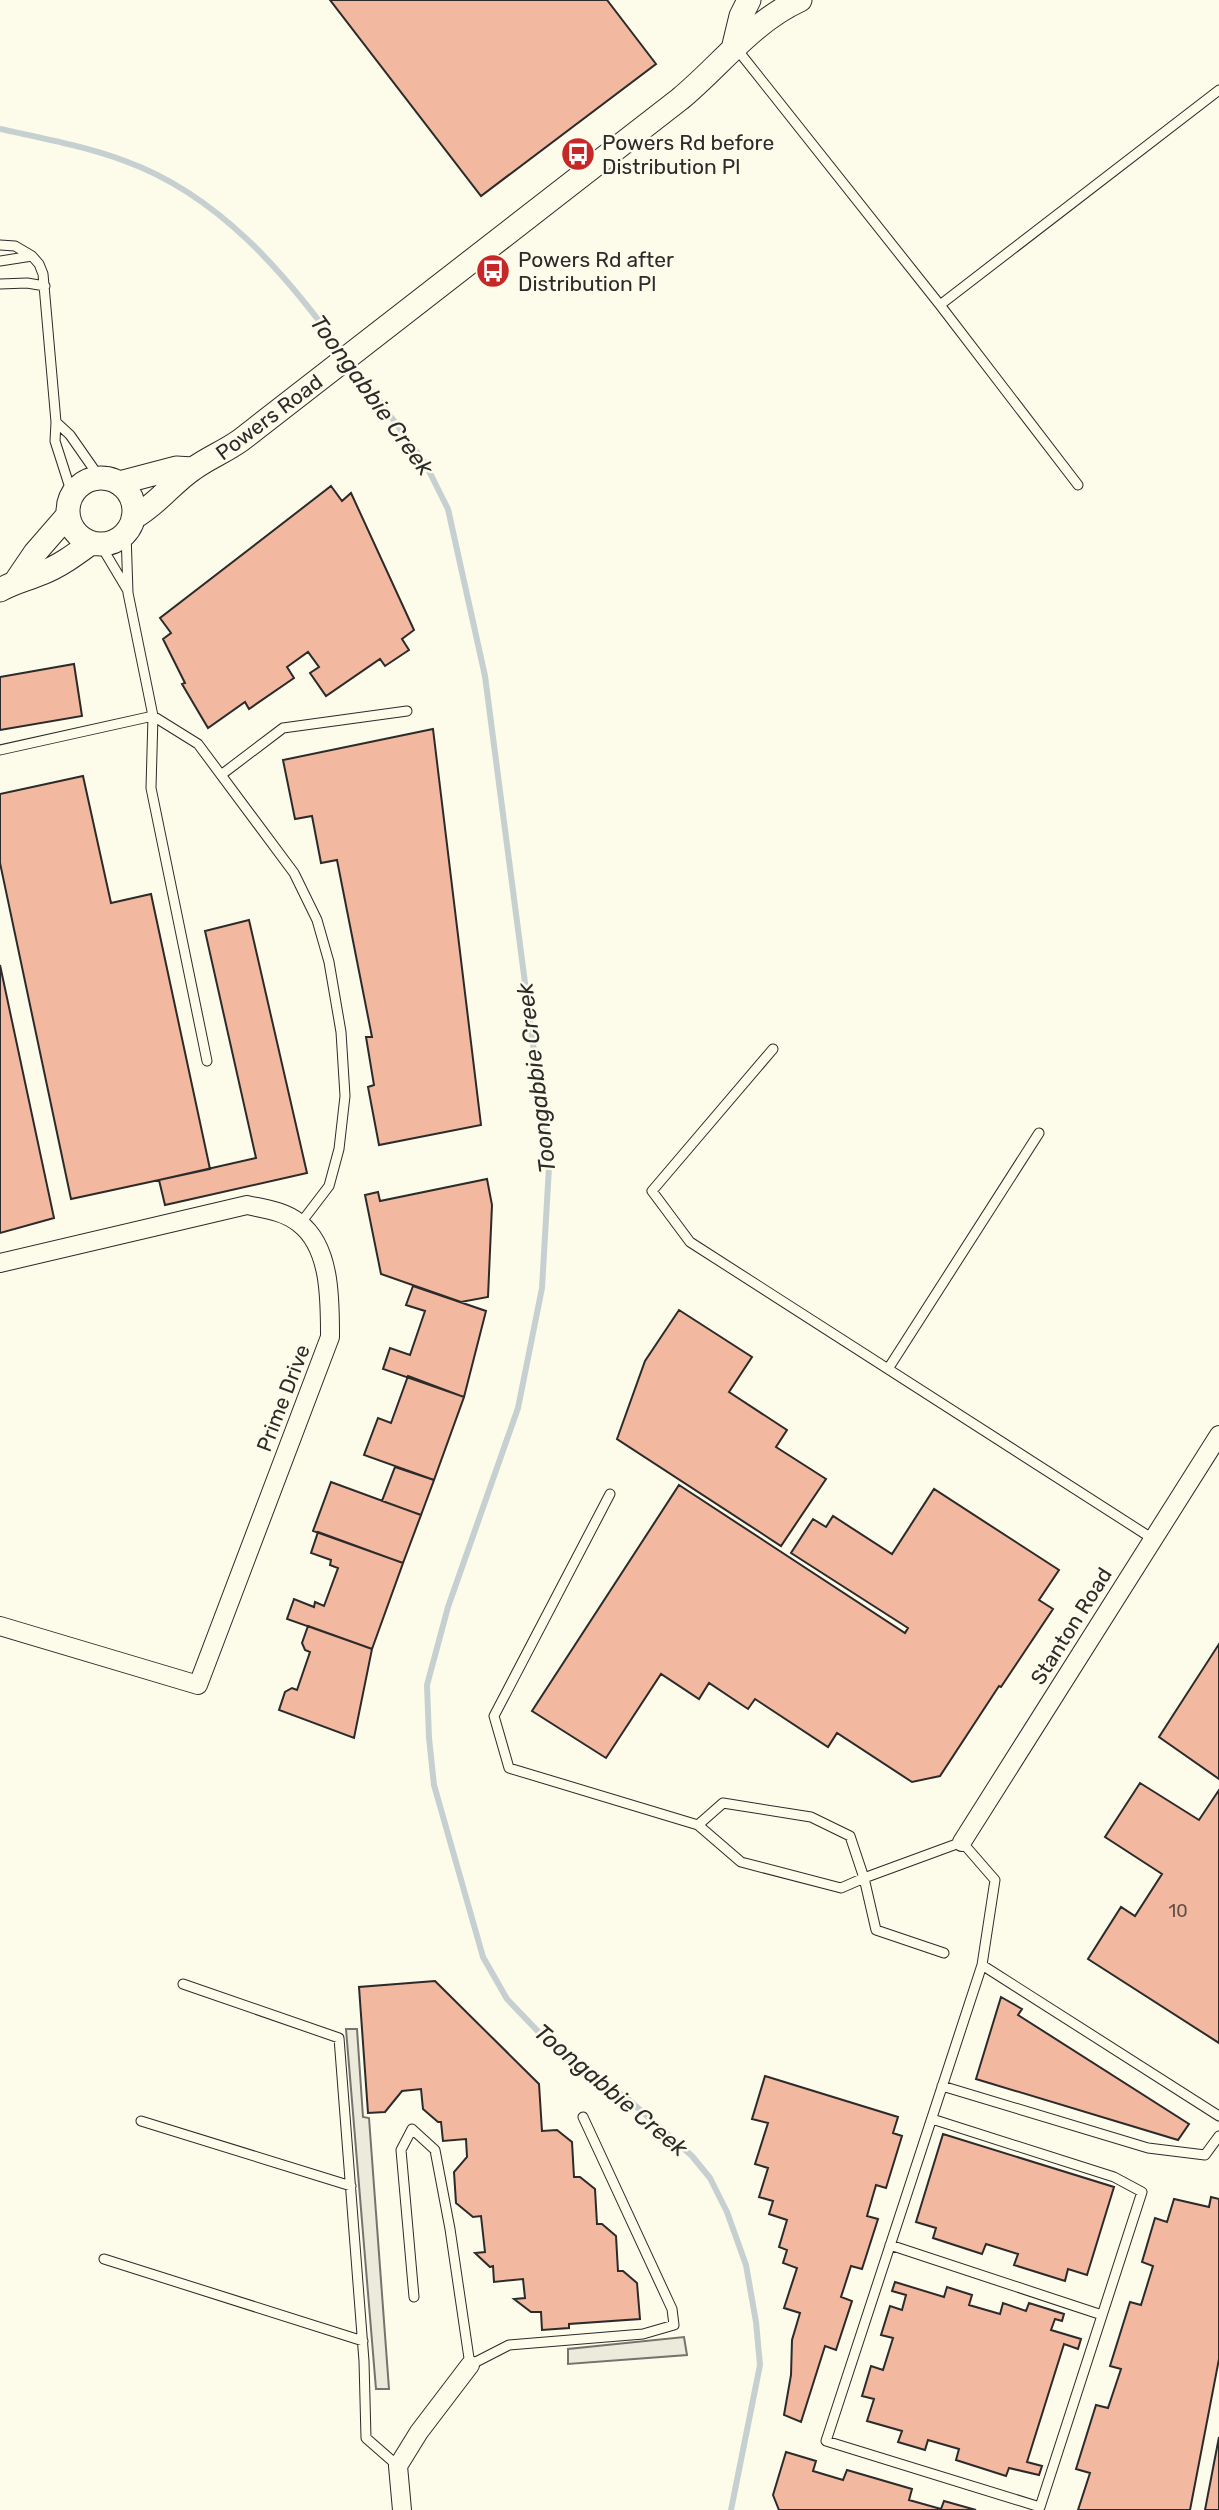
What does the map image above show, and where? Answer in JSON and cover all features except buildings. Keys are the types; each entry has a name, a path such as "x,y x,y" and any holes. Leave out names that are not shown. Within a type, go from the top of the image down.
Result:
{"street":[{"name":"Powers Road","path":"734,45 741,16 749,0"},
{"name":"Powers Road","path":"130,525 193,469 221,455 300,395 680,99 717,66 734,45 775,14 800,0"},
{"name":"Powers Road","path":"109,480 176,468 193,469"},
{"path":"89,480 109,480 132,498 130,525 114,541 96,544 43,573 8,585 89,480"},
{"path":"70,505 75,532 96,544"},
{"path":"0,1263 247,1205 278,1212 300,1224"},
{"name":"Prime Drive","path":"0,1626 198,1685 330,1337 328,1274 317,1246 300,1224"},
{"name":"Stanton Road","path":"962,1842 1219,1435"},
{"path":"402,2510 398,2466 419,2432 470,2365"}],"lane":[{"path":"734,45 940,305 1078,485"},
{"path":"940,305 1219,90"},
{"path":"0,245 15,246 32,256 39,264 45,286 57,422 55,441 70,505"},
{"path":"0,261 32,256"},
{"path":"0,284 27,283 45,286"},
{"path":"57,422 109,480"},
{"path":"130,525 128,593 153,716 151,788 207,1061"},
{"path":"96,544 128,593"},
{"path":"221,775 283,728 407,712"},
{"path":"0,750 153,716 198,744 294,873 317,920 329,962 341,1032 345,1096 339,1149 329,1186 300,1224"},
{"path":"774,1049 652,1191 690,1242 1153,1539"},
{"path":"888,1369 1039,1133"},
{"path":"610,1494 494,1716 509,1768 698,1825 741,1862 841,1888 962,1842 995,1880 982,1965 826,2441 1040,2507 1142,2192 1114,2177 932,2119"},
{"path":"698,1825 723,1803 811,1817 850,1836 864,1878 876,1930 944,1953"},
{"path":"982,1965 1219,2116"},
{"path":"183,1984 339,2038 363,2341 366,2438 398,2466"},
{"path":"942,2086 1148,2148 1205,2155 1219,2136"},
{"path":"414,2297 401,2150 412,2129 435,2150 450,2229 470,2365 509,2345 643,2334 674,2325 672,2309 583,2117"},
{"path":"141,2121 351,2186"},
{"path":"890,2245 1102,2315"},
{"path":"104,2259 363,2341"}],"shaded area":[{"path":"346,2029 357,2029 363,2117 369,2118 389,2389 376,2389"},
{"path":"684,2337 687,2355 568,2364 568,2349"}],"waterway":[{"name":"Toongabbie Creek","path":"0,129 125,161 191,194 248,240 274,266 343,353"},
{"name":"Toongabbie Creek","path":"350,361 425,463 448,509 485,676 549,1167 542,1288 518,1408 448,1607 427,1685 434,1785 483,1957 507,1999 553,2047 629,2100 692,2156 710,2178 727,2212 746,2265 760,2365 731,2510"}],"place":[{"name":"Powers Rd before Distribution Pl","path":"578,154"},
{"name":"Powers Rd after Distribution Pl","path":"493,271"}]}
